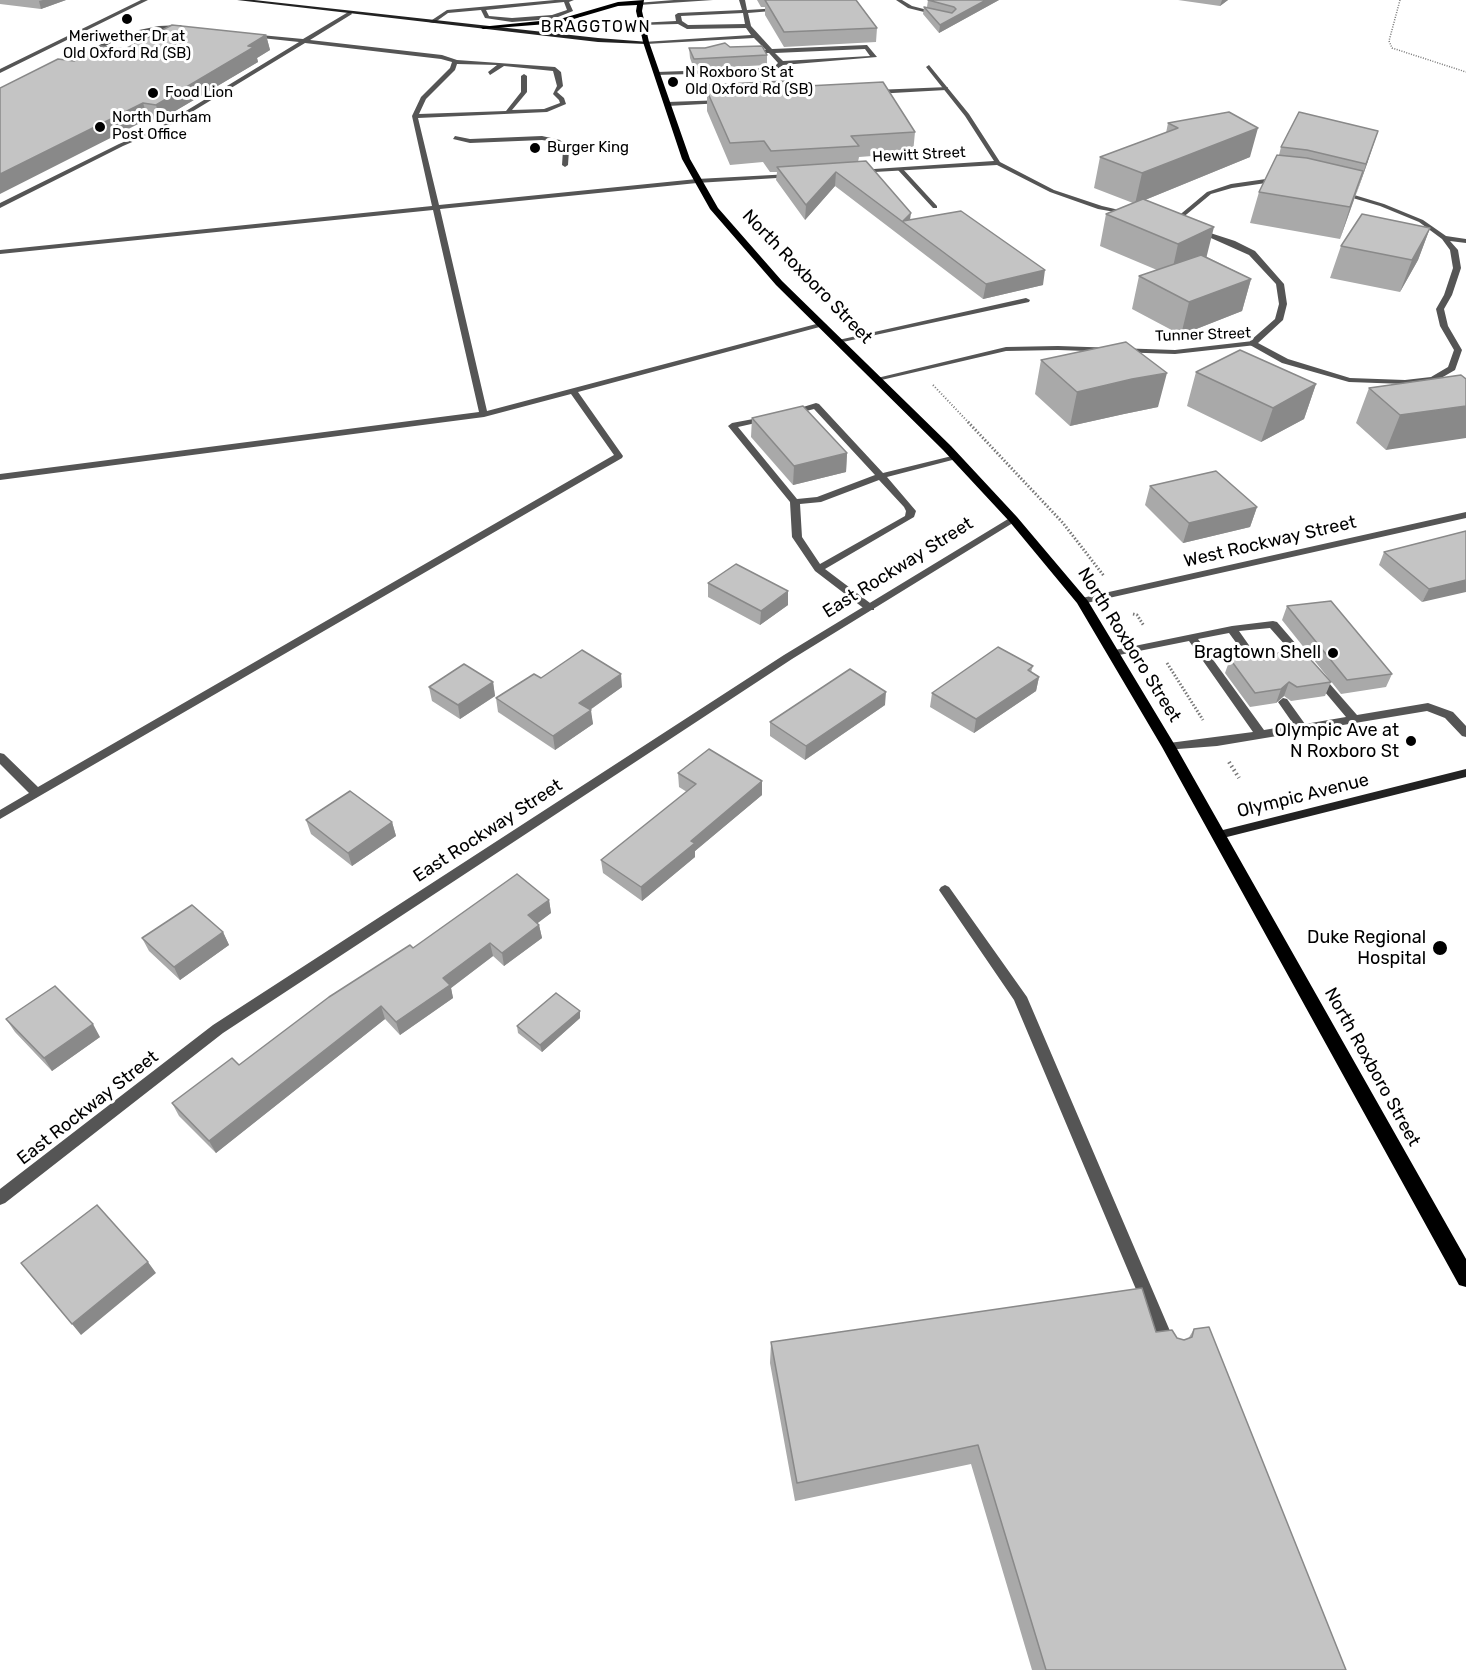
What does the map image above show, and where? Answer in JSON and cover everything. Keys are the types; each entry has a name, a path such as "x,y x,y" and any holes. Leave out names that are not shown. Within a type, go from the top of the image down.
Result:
{"main road":[{"name":"North Roxboro Street","path":"640,2 641,23 646,42 686,159 714,209 742,243 956,458 1013,519 1082,601 1169,747 1466,1278"},
{"path":"483,27 560,21 591,14 618,4 640,2"}],"street":[{"path":"0,71 145,0"},
{"path":"240,0 609,41 646,42 754,36"},
{"path":"482,8 487,17 512,20 553,16 570,11 566,0"},
{"path":"432,22 447,12 571,0"},
{"path":"640,2 710,0"},
{"path":"742,0 748,26 754,36 773,51 781,63"},
{"path":"898,0 910,7 950,16"},
{"path":"678,22 678,15 789,10"},
{"path":"0,206 121,145 165,126 350,13"},
{"path":"641,23 678,22 687,27 748,26"},
{"path":"49,73 119,39 159,28 185,27"},
{"path":"240,33 442,57 455,62 503,63 555,69 558,72 562,104 553,110 507,113 453,112 415,116"},
{"path":"690,40 693,47"},
{"path":"657,74 765,70 777,67 781,63 874,57 867,47 744,50"},
{"path":"455,62 453,69 423,98 415,116 484,414"},
{"path":"490,73 503,63"},
{"path":"929,67 968,116 999,163 1052,191 1100,208 1141,217"},
{"path":"725,72 729,81"},
{"path":"507,113 524,92 524,76"},
{"path":"862,93 946,88"},
{"path":"667,104 736,100"},
{"path":"455,138 470,141 542,138 558,141 566,150 565,165"},
{"name":"Hewitt Street","path":"854,172 999,163"},
{"path":"900,169 935,207"},
{"path":"0,252 697,182 796,176"},
{"path":"1173,223 1209,194 1231,186 1266,181 1287,183"},
{"name":"Tunner Street","path":"877,379 1006,349 1058,348 1175,352 1253,343 1284,361 1349,380 1405,382 1433,379 1452,368 1458,351 1444,326 1440,309 1448,295 1457,268 1454,250 1444,238 1421,221 1382,205 1335,192"},
{"path":"1162,221 1232,243 1252,253 1280,284 1283,304 1279,320 1253,343"},
{"name":"Tunner Street","path":"1444,238 1466,241"},
{"path":"838,340 1026,300"},
{"path":"0,477 484,414 823,325"},
{"path":"0,815 619,456 573,391"},
{"path":"785,414 816,406 911,511 909,517 818,569"},
{"path":"774,416 732,426 795,502 797,537 818,569 870,608"},
{"path":"795,502 818,500 881,476 956,458"},
{"name":"West Rockway Street","path":"1082,601 1466,515"},
{"name":"East Rockway Street","path":"0,1198 218,1029 788,657 1013,519"},
{"path":"1114,653 1232,629 1273,624 1355,720"},
{"path":"1232,629 1260,668"},
{"path":"1192,638 1261,735"},
{"path":"1283,702 1302,728"},
{"path":"1169,747 1217,742 1428,707 1449,715 1466,733"},
{"path":"0,757 37,793"},
{"name":"Olympic Avenue","path":"1219,836 1466,773"},
{"path":"945,891 1020,997 1171,1351"}],"path":[{"path":"1400,0 1389,42 1392,48 1466,72"},
{"path":"917,370 1063,523 1106,577"},
{"path":"1133,614 1137,615 1239,778"}],"building":[{"path":"765,0 856,0 877,28 784,32"},
{"path":"928,0 986,0 940,25 924,7 952,13 956,9"},
{"path":"172,25 266,35 248,46 254,47 156,105 143,103 0,174 0,88 58,59 74,61 101,46 125,49"},
{"path":"725,43 730,47 762,46 767,55 694,59 689,48 705,48"},
{"path":"785,81 788,87 883,82 915,132 851,136 859,146 771,151 764,141 730,143 707,91 711,91 708,85"},
{"path":"1229,112 1258,128 1142,173 1100,157 1178,128 1168,123"},
{"path":"1299,112 1378,131 1366,164 1307,150 1281,147"},
{"path":"1277,155 1307,158 1363,171 1350,207 1259,192"},
{"path":"866,161 911,213 903,221 961,211 1045,270 986,284 836,172 806,205 777,167"},
{"path":"1143,199 1214,227 1178,244 1106,214"},
{"path":"1362,214 1430,228 1412,260 1341,246"},
{"path":"1201,255 1251,279 1189,302 1139,276"},
{"path":"1126,342 1167,373 1077,392 1041,360"},
{"path":"1240,350 1316,384 1273,408 1196,372"},
{"path":"1461,375 1466,379 1466,406 1400,415 1369,388"},
{"path":"803,406 847,453 794,466 752,418"},
{"path":"1216,471 1257,507 1189,523 1150,486"},
{"path":"1466,531 1466,580 1429,589 1384,552"},
{"path":"736,564 788,591 761,611 708,583"},
{"path":"1331,601 1392,674 1347,680 1287,606"},
{"path":"998,647 1033,666 1028,670 1039,677 976,719 932,693"},
{"path":"582,650 621,674 579,703 591,710 553,736 496,698 534,674 541,678"},
{"path":"1302,650 1331,682 1297,687 1289,682 1281,689 1255,693 1230,659 1258,656 1265,660 1272,654"},
{"path":"464,664 493,682 458,705 429,687"},
{"path":"850,669 886,692 806,746 770,722"},
{"path":"709,749 762,781 691,841 695,843 641,887 601,860 696,784 678,773"},
{"path":"350,791 392,822 348,853 306,820"},
{"path":"517,874 549,900 528,915 539,925 502,953 490,943 443,978 450,985 396,1022 381,1006 209,1141 172,1103 232,1058 239,1065 329,997 410,945 413,948"},
{"path":"192,905 223,932 174,967 142,938"},
{"path":"55,986 93,1024 44,1058 6,1019"},
{"path":"556,993 580,1011 540,1045 517,1026"},
{"path":"97,1205 148,1262 72,1324 21,1263"},
{"path":"1142,1288 1156,1332 1172,1330 1177,1338 1184,1340 1192,1337 1194,1329 1209,1327 1346,1670 1046,1670 978,1445 797,1483 771,1342"}],"place":[{"name":"Meriwether Dr at Old Oxford Rd (SB)","path":"127,19"},
{"name":"N Roxboro St at Old Oxford Rd (SB)","path":"673,82"},
{"name":"Food Lion","path":"153,93"},
{"name":"North Durham Post Office","path":"100,127"},
{"name":"Burger King","path":"535,148"},
{"name":"Bragtown Shell","path":"1333,653"},
{"name":"Olympic Ave at N Roxboro St","path":"1411,741"},
{"name":"Duke Regional Hospital","path":"1440,948"}],"district":[{"name":"BRAGGTOWN","path":"596,27"}]}
